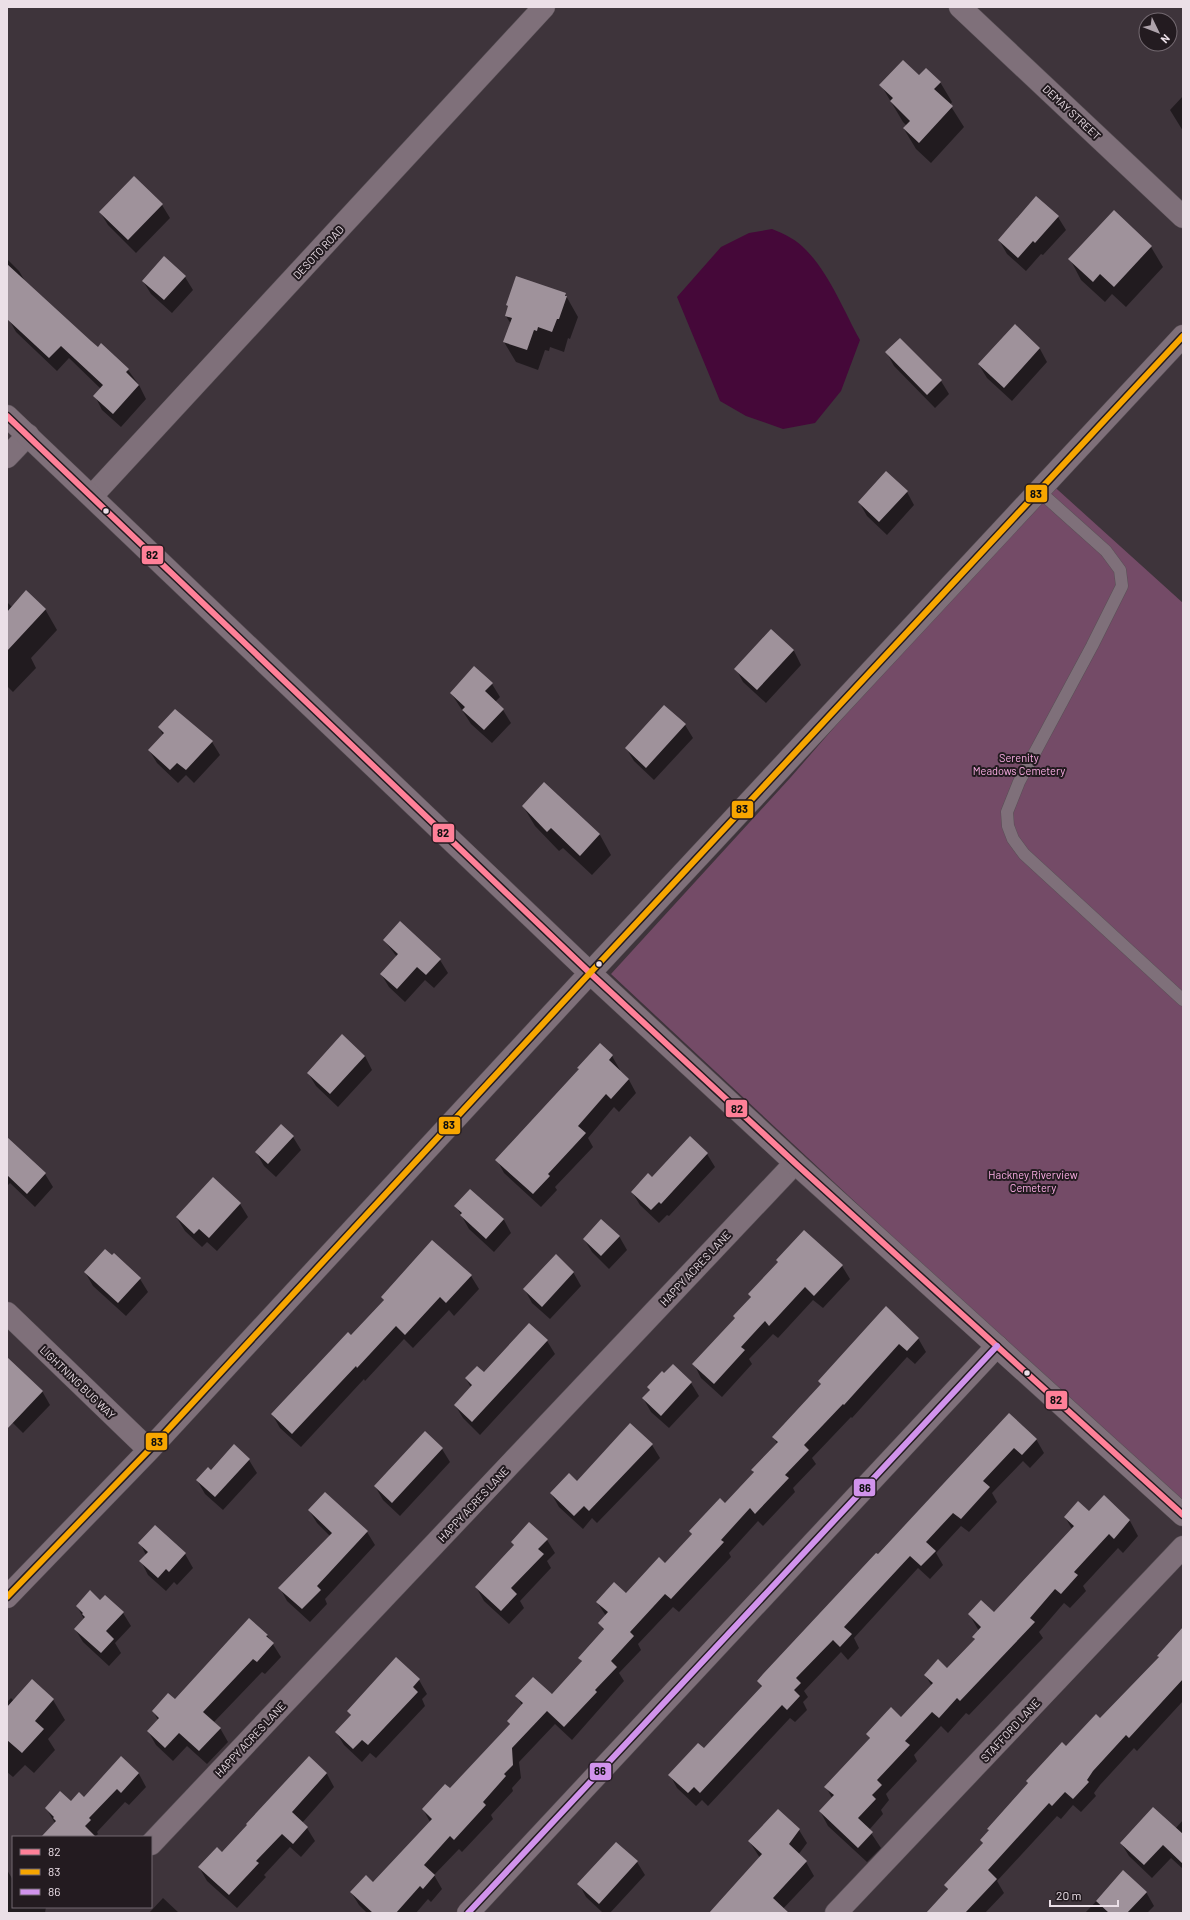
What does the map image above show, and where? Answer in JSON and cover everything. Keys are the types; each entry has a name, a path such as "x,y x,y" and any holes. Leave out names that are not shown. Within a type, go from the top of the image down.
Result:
{"street":[{"name":"DESOTO ROAD","path":"92,496 544,7"},
{"name":"DEMAY STREET","path":"960,7 1183,216"},
{"path":"7,1597 149,1450 590,973 1183,336"},
{"path":"7,416 590,973 794,1163 1183,1515"},
{"path":"7,457 28,435"},
{"name":"HAPPY ACRES LANE","path":"152,1843 794,1163"},
{"name":"LIGHTNING BUG WAY","path":"7,1313 149,1450"},
{"path":"468,1913 997,1346"},
{"name":"STAFFORD LANE","path":"836,1913 1183,1547"}],"lane":[{"path":"1039,491 1106,551 1120,570 1122,586 1092,646 1019,782 1007,812 1008,826 1013,839 1024,854 1183,1000"}],"green space":[{"path":"1048,481 1183,603 1183,1508 611,974 791,777"}],"shaded area":[{"path":"772,229 795,240 814,259 836,293 860,340 841,391 815,423 783,429 746,416 720,401 677,297 721,247 749,233"}],"building":[{"path":"903,60 919,75 926,68 941,82 934,89 953,106 919,143 903,128 910,121 890,101 893,98 879,85"},
{"path":"134,176 163,204 128,240 99,212"},
{"path":"1036,196 1059,216 1035,243 1033,241 1018,258 998,240"},
{"path":"1114,210 1152,246 1114,287 1100,274 1093,282 1068,259"},
{"path":"164,256 186,276 164,300 142,281"},
{"path":"7,264 91,341 98,347 101,343 129,369 126,372 139,385 113,414 93,396 103,385 61,346 49,358 7,319"},
{"path":"516,276 566,293 565,296 567,296 559,319 557,319 552,332 538,327 537,331 534,330 527,350 503,342 512,318 505,316 508,306 506,305"},
{"path":"1015,324 1040,348 1004,388 978,364"},
{"path":"900,338 942,380 927,395 885,352"},
{"path":"886,471 908,491 879,522 858,502"},
{"path":"26,590 46,609 7,651 7,612"},
{"path":"771,629 794,650 757,690 734,669"},
{"path":"474,666 493,683 485,691 504,709 484,730 462,710 465,707 450,693"},
{"path":"664,705 686,724 646,768 625,748"},
{"path":"175,709 213,741 186,770 177,763 170,770 148,750 164,733 158,727"},
{"path":"544,782 600,834 580,856 551,828 547,832 522,806"},
{"path":"400,921 441,959 426,975 417,967 397,989 380,974 398,954 383,940"},
{"path":"342,1034 365,1056 330,1094 307,1073"},
{"path":"600,1043 613,1055 609,1060 629,1079 611,1099 606,1094 578,1126 586,1133 548,1174 550,1176 533,1194 495,1160 579,1069 577,1068"},
{"path":"281,1124 294,1136 268,1164 255,1152"},
{"path":"690,1136 708,1153 661,1204 659,1202 651,1210 631,1192 648,1173 652,1177"},
{"path":"7,1137 46,1173 27,1194 7,1175"},
{"path":"213,1177 241,1203 209,1238 199,1229 194,1234 176,1217"},
{"path":"470,1189 504,1219 486,1239 460,1215 462,1213 454,1206"},
{"path":"601,1219 620,1236 601,1256 583,1239"},
{"path":"804,1230 843,1265 814,1296 805,1287 769,1326 765,1321 741,1347 745,1350 714,1384 692,1364 735,1318 733,1316 751,1297 748,1294 778,1262 776,1260"},
{"path":"432,1240 472,1275 446,1303 440,1297 405,1335 396,1326 292,1434 271,1414 348,1332 351,1335 384,1300 381,1297"},
{"path":"105,1249 112,1255 114,1253 141,1278 118,1303 84,1272"},
{"path":"556,1254 574,1272 542,1307 523,1289"},
{"path":"886,1306 919,1338 907,1351 899,1344 844,1405 843,1404 804,1445 809,1450 785,1475 789,1478 755,1514 750,1508 721,1540 724,1542 671,1599 665,1594 630,1632 634,1636 611,1661 617,1667 595,1690 597,1692 564,1727 547,1711 512,1748 513,1765 504,1774 506,1776 483,1802 486,1805 454,1840 450,1836 424,1865 435,1875 423,1889 420,1886 396,1913 373,1913 350,1892 366,1875 373,1882 432,1819 422,1809 445,1784 450,1788 510,1724 507,1721 523,1703 515,1696 533,1677 552,1694 582,1661 578,1658 604,1629 598,1623 608,1612 596,1602 614,1582 626,1593 659,1557 665,1563 692,1534 689,1531 720,1498 725,1503 754,1472 751,1470 778,1442 772,1437 821,1384 818,1381"},
{"path":"529,1323 548,1340 472,1422 454,1405 472,1385 465,1378 477,1366 484,1372"},
{"path":"7,1357 43,1391 7,1429"},
{"path":"673,1364 692,1382 661,1416 642,1398 650,1390 647,1387 662,1371 664,1373"},
{"path":"1009,1413 1037,1439 1022,1455 1014,1448 983,1481 990,1487 961,1519 953,1513 926,1542 936,1551 921,1566 910,1556 844,1627 852,1634 840,1647 833,1640 796,1678 801,1683 794,1690 800,1696 787,1710 782,1705 700,1793 694,1787 688,1793 668,1775 698,1743 704,1748 762,1686 757,1681 763,1674 876,1553 878,1554"},
{"path":"630,1423 653,1444 589,1511 584,1506 574,1516 550,1493 569,1473 577,1481"},
{"path":"425,1431 443,1448 392,1503 374,1486"},
{"path":"234,1444 250,1459 215,1497 196,1480 208,1467 211,1470"},
{"path":"325,1492 368,1531 317,1586 321,1590 302,1609 278,1588 332,1533 308,1510"},
{"path":"1104,1495 1130,1520 1114,1539 1109,1534 1074,1572 1078,1575 1061,1594 1055,1589 1030,1618 1035,1622 960,1701 957,1698 939,1718 932,1712 905,1741 910,1745 877,1780 882,1785 872,1795 876,1799 858,1818 873,1832 858,1848 819,1811 834,1795 824,1787 870,1738 866,1734 891,1707 901,1717 933,1683 924,1675 938,1659 947,1668 975,1639 972,1637 981,1627 968,1614 981,1600 994,1612 1074,1526 1064,1517 1078,1501 1089,1511"},
{"path":"529,1522 548,1539 538,1549 544,1554 511,1588 517,1594 501,1611 475,1587 514,1545 511,1542"},
{"path":"155,1525 186,1553 169,1572 166,1569 158,1578 139,1561 148,1552 138,1543"},
{"path":"90,1590 100,1600 105,1595 124,1612 106,1631 114,1639 101,1653 74,1629 85,1617 76,1606"},
{"path":"249,1618 268,1635 266,1636 274,1643 257,1662 253,1659 203,1712 221,1728 199,1751 179,1733 165,1748 147,1731 159,1718 152,1711 168,1693 175,1699"},
{"path":"1183,1627 1183,1679 1129,1738 1126,1735 1093,1771 1087,1780 1089,1782 1073,1799 1065,1792 1052,1806 1049,1803 988,1870 997,1879 965,1913 926,1913 948,1889 944,1885 983,1843 980,1840 989,1830 987,1829 1028,1783 1026,1781 1062,1742 1066,1746 1096,1714 1100,1718 1159,1657 1157,1656"},
{"path":"396,1657 420,1679 413,1687 418,1692 368,1745 362,1740 353,1749 335,1732 351,1715 347,1711"},
{"path":"32,1679 54,1699 35,1721 44,1729 22,1753 7,1740 7,1707"},
{"path":"121,1756 139,1773 121,1793 117,1789 89,1818 91,1820 85,1826 95,1836 42,1836 56,1821 45,1808 60,1791 71,1801 79,1792 84,1797"},
{"path":"309,1756 327,1773 292,1812 308,1827 293,1844 282,1834 256,1861 259,1863 229,1895 198,1867 217,1847 222,1852"},
{"path":"1153,1807 1183,1834 1183,1864 1163,1845 1144,1865 1120,1843"},
{"path":"778,1809 800,1829 789,1844 807,1861 773,1898 789,1913 709,1913 762,1854 748,1841"},
{"path":"616,1842 638,1861 599,1904 577,1884"},
{"path":"1123,1870 1147,1892 1127,1913 1109,1913 1096,1901"}],"transit line":[{"name":"83","path":"7,1597 149,1450 590,973 1183,336"},
{"name":"82","path":"7,416 590,973 795,1163 1183,1515"},
{"name":"86","path":"468,1913 997,1346"}],"park label":[{"name":"Serenity Meadows Cemetery","path":"1019,763"},
{"name":"Hackney Riverview Cemetery","path":"1033,1180"}]}
